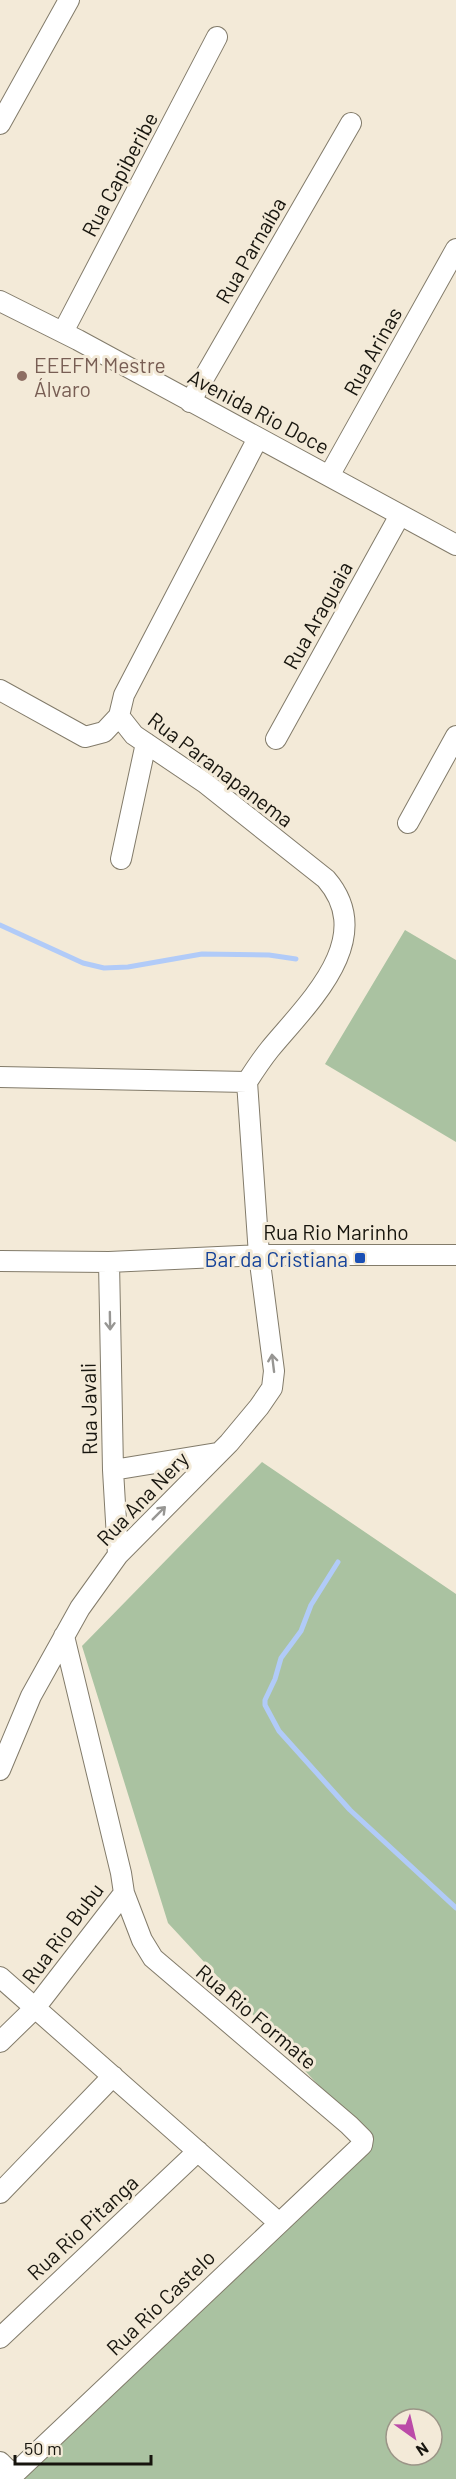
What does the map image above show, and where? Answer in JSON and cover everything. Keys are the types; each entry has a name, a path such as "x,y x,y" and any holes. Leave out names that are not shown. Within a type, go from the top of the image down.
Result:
{"street":[{"path":"0,124 69,0"},
{"name":"Rua Capiberibe","path":"63,332 217,37"},
{"name":"Rua Parnaíba","path":"190,402 351,123"},
{"name":"Rua Arinas","path":"329,476 456,249"},
{"name":"Avenida Rio Doce","path":"2,300 456,545"},
{"name":"Rua Paranapanema","path":"247,1082 269,1050 316,995 339,957 344,935 340,900 326,879 205,783 128,730 119,717 124,695 258,438"},
{"name":"Rua Araguaia","path":"276,739 400,515"},
{"path":"0,690 85,737 104,732 119,717"},
{"path":"408,823 456,736"},
{"path":"121,859 146,743"},
{"path":"0,1077 247,1082"},
{"name":"Rua Ana Nery","path":"0,1770 31,1696 80,1608 118,1555 229,1443 272,1388 274,1379 259,1255 247,1082"},
{"name":"Rua Rio Marinho","path":"0,1261 109,1262 259,1255 456,1255"},
{"name":"Rua Javali","path":"109,1262 113,1470 118,1555"},
{"path":"113,1470 217,1453"},
{"name":"Rua Rio Bubu","path":"0,2042 35,2008 124,1893 64,1636"},
{"name":"Rua Rio Formate","path":"124,1893 142,1940 153,1958 221,2018 285,2068 363,2139 362,2145 346,2160"},
{"path":"0,1977 278,2222"},
{"path":"0,2193 113,2076"},
{"name":"Rua Rio Pitanga","path":"0,2338 198,2151"},
{"name":"Rua Rio Castelo","path":"7,2472 346,2160"}],"green space":[{"path":"405,930 456,960 456,1142 325,1064"},
{"path":"262,1462 456,1594 456,2479 18,2479 279,2235 372,2143 168,1923 82,1646"}],"waterway":[{"path":"0,925 83,963 104,968 128,967 202,954 269,955 296,959"},
{"path":"338,1562 311,1605 301,1631 281,1658 265,1705 279,1731 350,1810 456,1908"}],"place":[{"name":"EEEFM Mestre Álvaro","path":"22,376"},
{"name":"Bar da Cristiana","path":"360,1258"}]}
